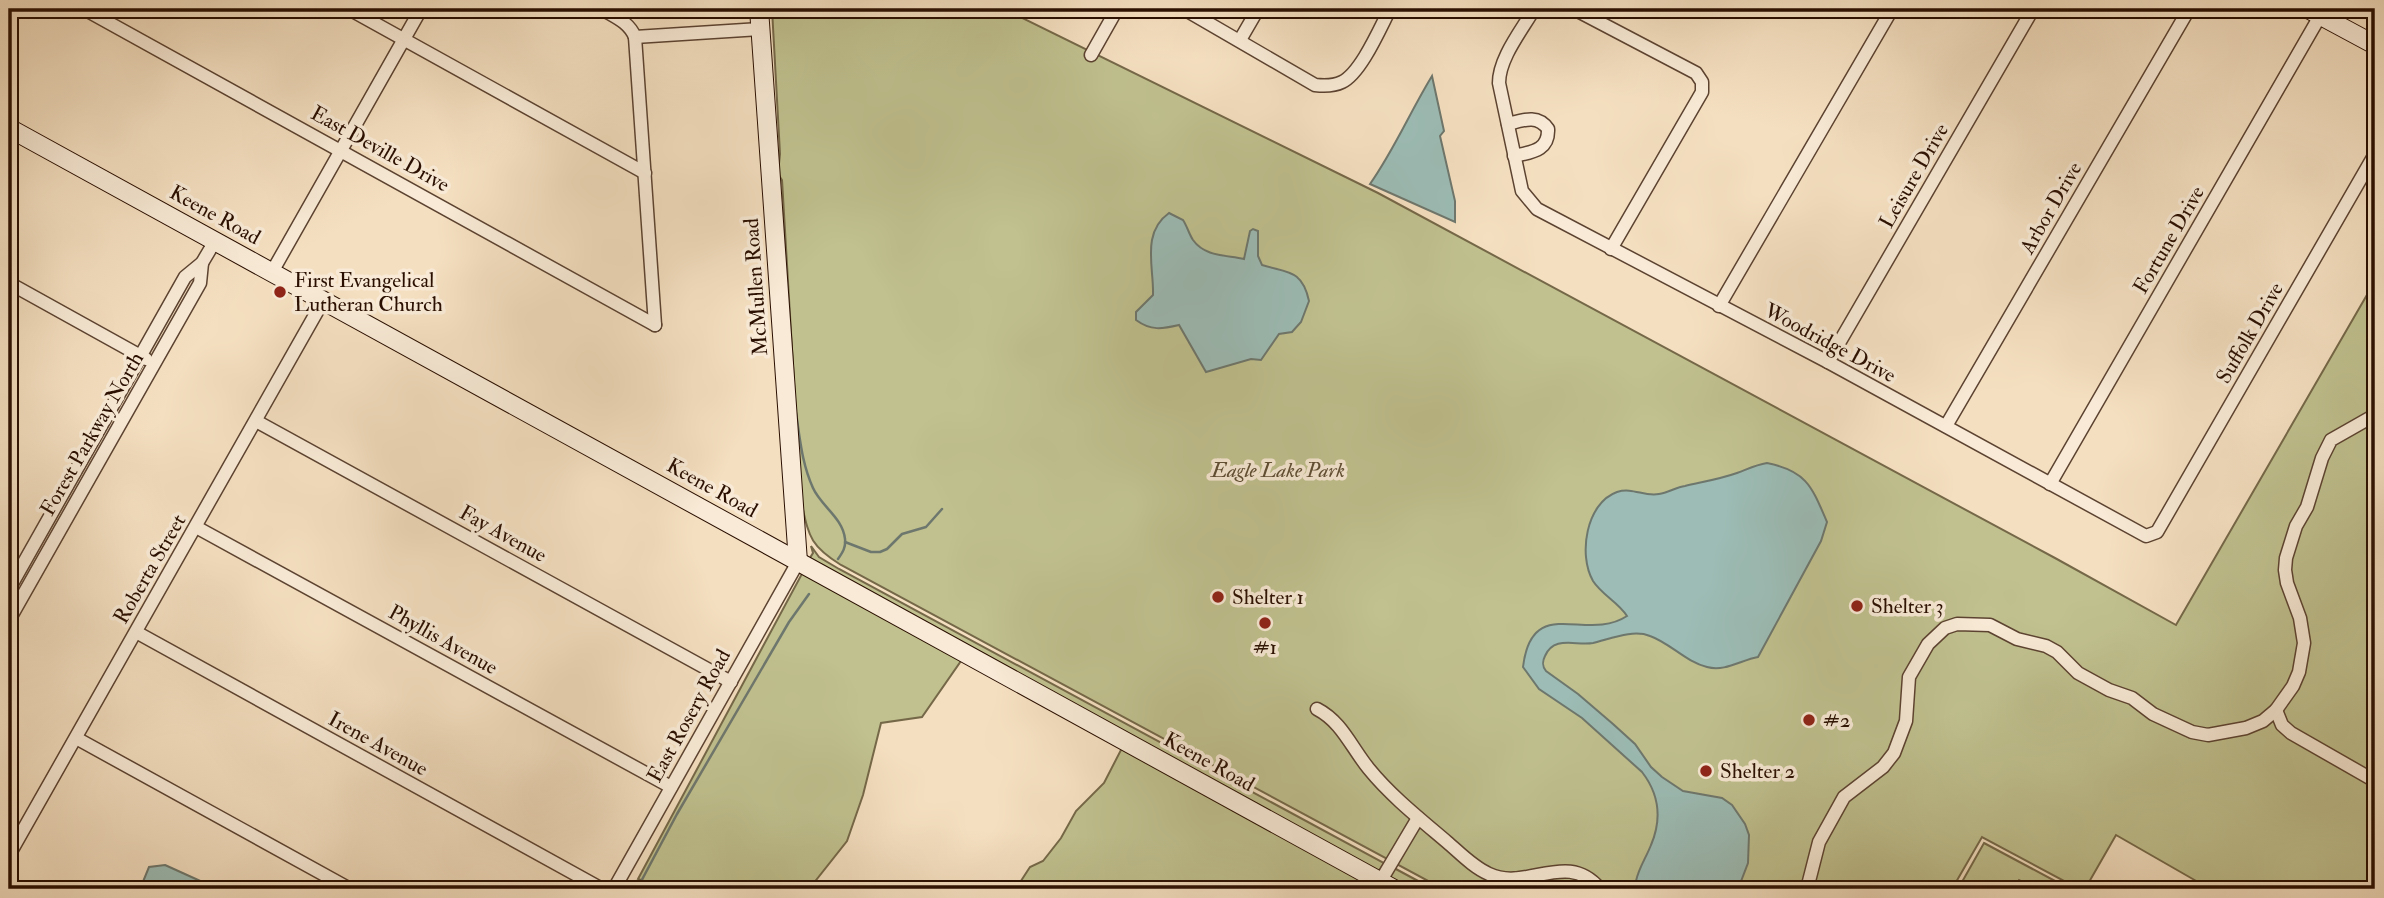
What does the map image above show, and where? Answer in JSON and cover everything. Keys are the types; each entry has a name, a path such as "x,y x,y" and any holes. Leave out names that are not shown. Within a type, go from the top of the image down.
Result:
{"main road":[{"name":"McMullen Road","path":"759,9 798,562"},
{"path":"2314,12 2375,45"},
{"name":"Keene Road","path":"9,128 1387,885"}],"street":[{"name":"East Deville Drive","path":"84,9 655,325 645,173"},
{"path":"349,9 645,173"},
{"path":"272,272 421,9"},
{"path":"602,9 623,21 632,29 635,37 645,173"},
{"path":"1091,55 1117,9"},
{"path":"1184,9 1315,85 1329,86 1343,82 1355,71 1390,9"},
{"path":"1240,40 1258,9"},
{"name":"Woodridge Drive","path":"1534,9 1499,73 1499,83 1522,191 1537,209 1828,362 2146,536 2157,531"},
{"path":"1574,9 1696,73 1702,82 1702,92 1611,249"},
{"path":"1719,306 1892,9"},
{"name":"Leisure Drive","path":"1828,362 2033,9"},
{"name":"Arbor Drive","path":"1946,426 2189,9"},
{"name":"Fortune Drive","path":"2050,484 2314,12"},
{"path":"635,37 760,29"},
{"path":"1507,124 1540,120 1548,130 1547,140 1539,150 1514,156"},
{"name":"Suffolk Drive","path":"2157,531 2375,155"},
{"name":"Forest Parkway North","path":"9,589 139,355 185,278 202,263 215,241"},
{"name":"Forest Parkway North","path":"9,620 12,605 200,283 202,263"},
{"path":"9,283 154,363"},
{"name":"Roberta Street","path":"9,855 323,300"},
{"path":"1807,889 1819,842 1844,797 1883,766 1894,753 1906,721 1909,677 1927,643 1945,628 1971,623 1990,625 2017,639 2046,646 2057,652 2078,673 2109,690 2132,698 2153,714 2192,732 2208,735 2246,728 2263,721 2276,710 2293,686 2299,672 2304,643 2300,618 2285,570 2296,526 2307,507 2322,458 2332,440 2375,415"},
{"name":"Fay Avenue","path":"256,421 731,682"},
{"name":"Phyllis Avenue","path":"196,527 671,787"},
{"name":"East Rosery Road","path":"614,889 798,562"},
{"name":"Irene Avenue","path":"136,632 602,889"},
{"path":"1317,709 1331,716 1370,771 1418,818 1475,866 1490,875 1514,880 1560,870 1571,872 1583,876 1600,889"},
{"path":"2276,710 2282,725 2291,733 2375,781"},
{"path":"76,738 350,889"},
{"path":"1387,885 1418,818"}],"green space":[{"name":"Eagle Lake Park","path":"772,9 1004,9 1378,193 2176,625 2375,281 2375,889 2194,889 2198,882 2116,835 2085,889 2079,889 1982,837 1952,889 1443,889 841,565 822,551 812,539 801,501 782,180 778,174 780,154"},
{"path":"811,546 819,557 839,569 1384,863 1377,874 808,561 813,553"},
{"path":"804,570 963,658 922,717 881,723 863,795 847,841 809,889 653,889 655,885 638,879"},
{"path":"1123,746 1383,889 1017,887 1030,867 1043,861 1061,838 1076,811 1104,783"},
{"path":"1984,843 2070,889 2036,889 2019,880 2013,889 1958,889"},
{"path":"1394,868 1433,889 1404,889 1387,880"}],"water":[{"path":"1432,76 1444,131 1440,136 1455,201 1455,222 1370,184"},
{"path":"1169,213 1183,220 1198,246 1217,254 1244,259 1250,231 1258,231 1258,256 1262,265 1286,271 1302,283 1309,301 1301,322 1292,332 1279,334 1261,360 1251,359 1206,372 1179,325 1157,328 1136,320 1136,312 1153,295 1152,240 1160,221"},
{"path":"1767,463 1800,476 1812,490 1827,522 1821,541 1758,657 1727,667 1707,667 1699,665 1657,639 1636,634 1586,644 1560,643 1549,650 1543,660 1546,671 1578,694 1635,744 1651,767 1662,777 1683,791 1722,798 1732,805 1745,824 1749,835 1748,863 1738,889 1642,889 1636,881 1657,826 1657,807 1648,780 1582,718 1539,689 1523,667 1528,645 1537,632 1549,625 1595,625 1611,623 1627,616 1593,581 1588,570 1588,531 1598,507 1606,498 1623,491 1654,495"},
{"path":"165,865 218,889 140,889 149,867"}],"waterway":[{"path":"796,413 809,479 843,532 845,545 838,559"},
{"path":"845,542 871,552 880,552 887,549 902,534 926,527 942,509"},
{"path":"637,889 677,814 789,622 809,594"}],"place":[{"name":"First Evangelical Lutheran Church","path":"280,292"},
{"name":"Shelter 1","path":"1218,597"},
{"name":"Shelter 3","path":"1857,606"},
{"name":"#1","path":"1265,623"},
{"name":"#2","path":"1809,720"},
{"name":"Shelter 2","path":"1706,771"}]}
